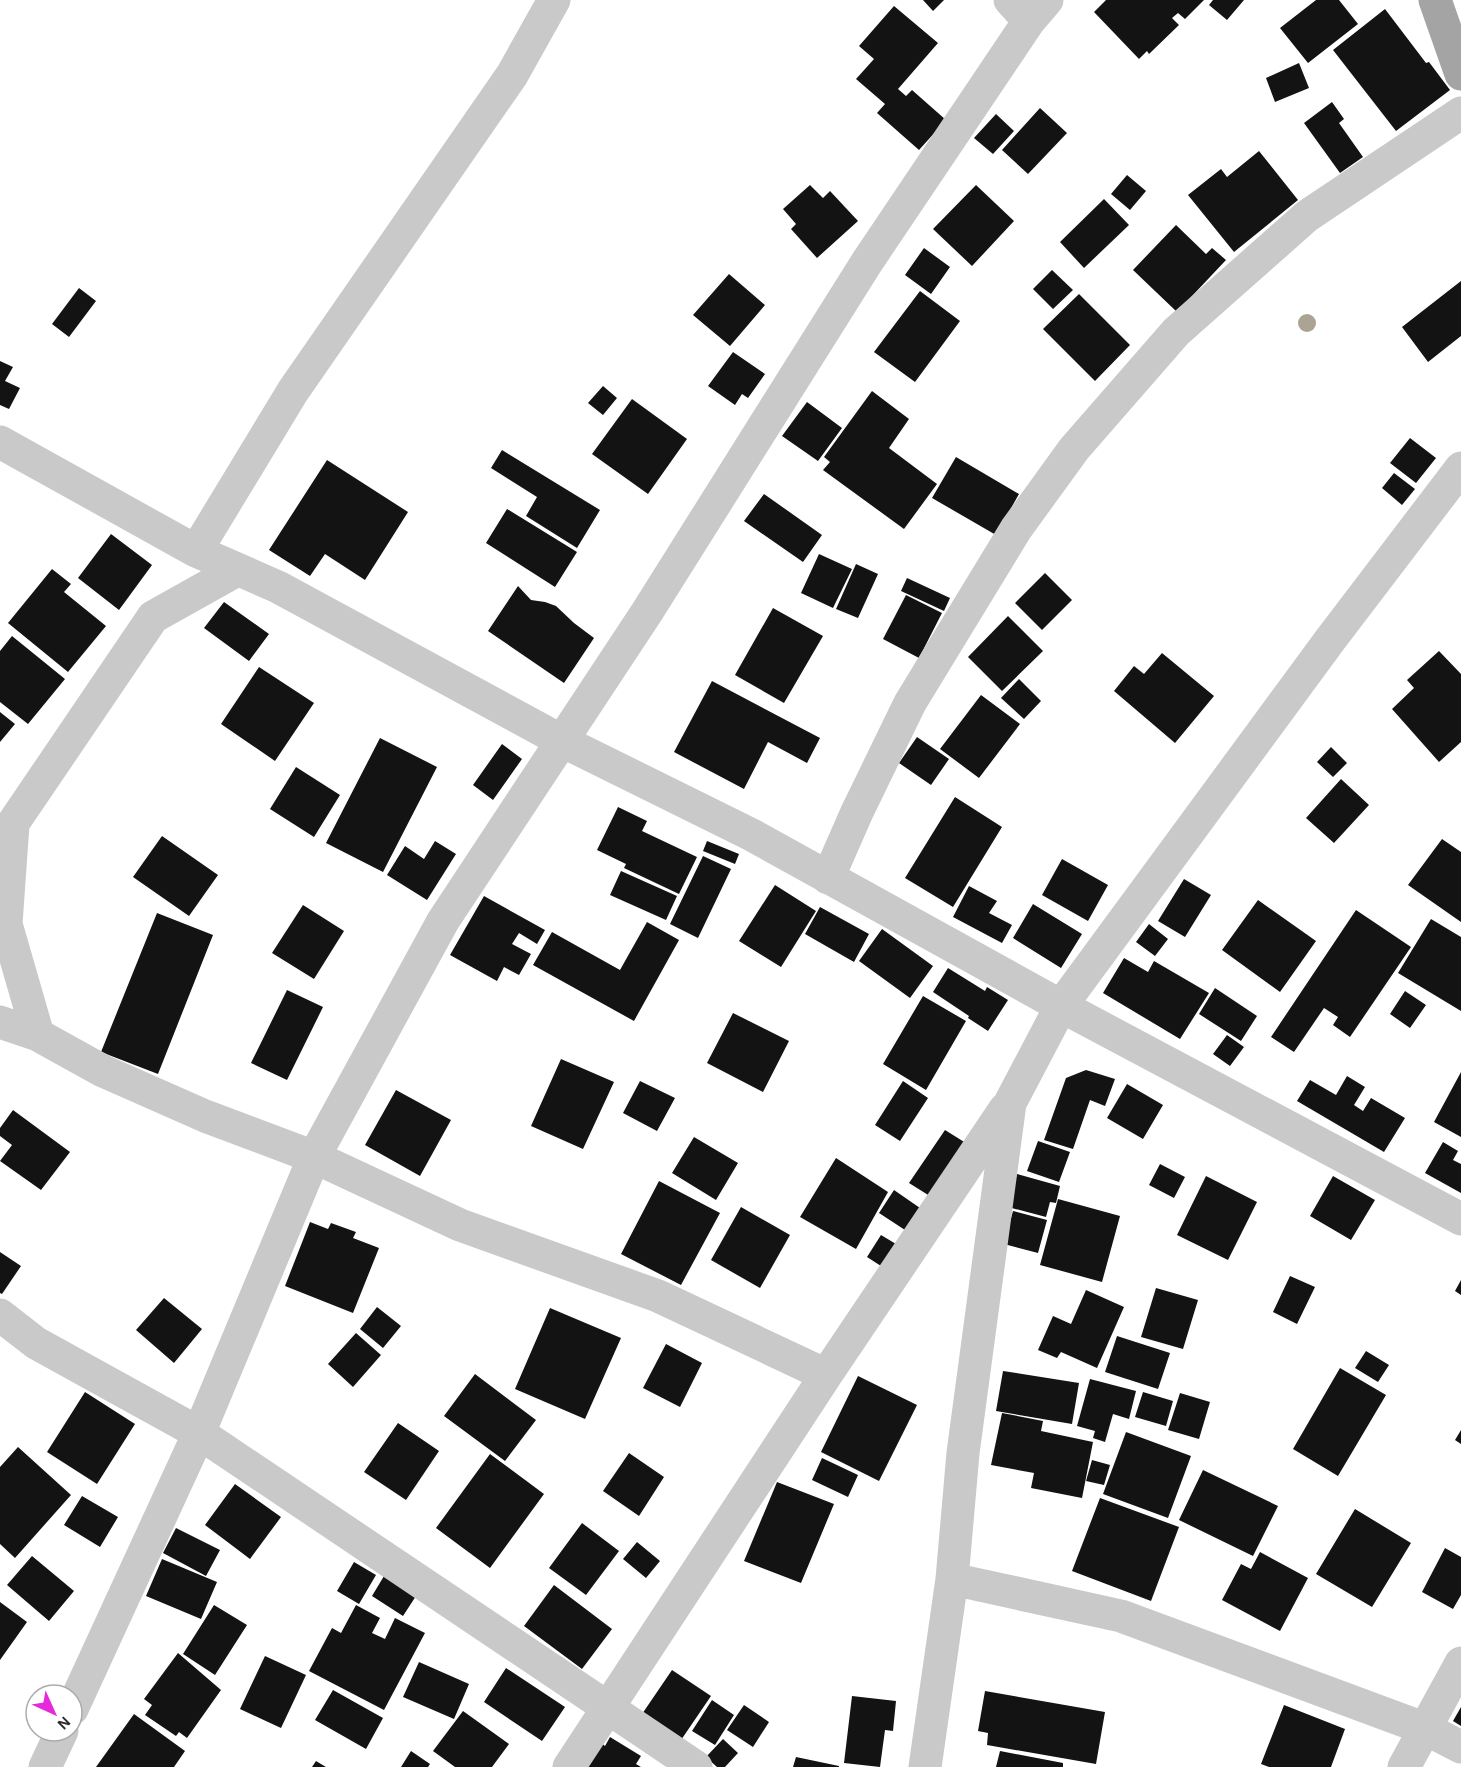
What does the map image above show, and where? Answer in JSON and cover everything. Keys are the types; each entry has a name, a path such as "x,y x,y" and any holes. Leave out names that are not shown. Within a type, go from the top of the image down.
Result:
{"main road":[{"path":"1435,0 1461,74"}],"street":[{"path":"196,552 293,391 512,75 554,0"},
{"path":"84,1683 199,1433 314,1157 443,921 647,612 1029,7"},
{"path":"828,878 910,703 1016,529 1074,449 1176,332 1307,216 1461,113"},
{"path":"0,442 196,552 278,587 562,741 752,835 1061,1006 1461,1219"},
{"path":"569,1767 826,1375 1010,1103 1061,1006 1330,640 1461,468"},
{"path":"38,1035 6,924 7,833 153,617 237,570"},
{"path":"0,1022 38,1035 104,1071 205,1116 314,1157 460,1225 657,1296 826,1375"},
{"path":"925,1767 952,1579 963,1452 1010,1103"},
{"path":"0,1315 36,1343 199,1433 696,1767"},
{"path":"952,1579 1121,1616 1426,1730 1461,1747"},
{"path":"1404,1767 1461,1663"},
{"path":"45,1767 56,1743"}],"building":[{"path":"923,0 944,0 933,11"},
{"path":"1106,0 1204,0 1185,19 1178,13 1172,18 1179,25 1149,54 1147,51 1139,59 1094,12"},
{"path":"1213,0 1244,0 1227,20 1209,5"},
{"path":"1316,0 1339,0 1358,24 1308,63 1280,28"},
{"path":"894,6 938,43 898,89 906,96 912,90 946,120 919,150 877,113 885,104 856,79 874,59 859,46"},
{"path":"1385,9 1426,63 1429,62 1450,90 1396,131 1333,50"},
{"path":"1299,63 1309,88 1275,102 1266,78"},
{"path":"1332,102 1344,119 1339,123 1363,157 1340,173 1304,123"},
{"path":"1040,108 1067,133 1028,174 1002,150"},
{"path":"996,114 1014,131 993,154 974,138"},
{"path":"1259,151 1298,200 1234,252 1188,195 1221,169 1227,177"},
{"path":"1127,175 1146,191 1130,210 1111,194"},
{"path":"810,185 823,198 830,191 858,221 817,258 791,229 796,224 783,209"},
{"path":"976,185 1014,221 972,266 933,229"},
{"path":"1104,199 1129,225 1084,268 1060,242"},
{"path":"1176,225 1206,254 1212,248 1226,260 1177,312 1133,270"},
{"path":"924,248 950,267 931,294 905,275"},
{"path":"1052,270 1073,290 1053,309 1033,289"},
{"path":"729,274 765,305 730,346 693,315"},
{"path":"1461,281 1461,336 1428,362 1402,327"},
{"path":"79,288 96,301 69,337 52,324"},
{"path":"920,291 960,321 915,382 874,352"},
{"path":"1079,294 1130,345 1095,381 1043,329"},
{"path":"733,352 765,374 748,398 742,394 735,405 708,386"},
{"path":"0,361 13,367 5,381 20,388 9,409 0,405"},
{"path":"603,386 617,398 603,415 588,403"},
{"path":"872,391 909,419 889,448 937,484 904,529 823,470 830,462 824,457"},
{"path":"632,399 687,439 648,494 592,454"},
{"path":"807,402 842,428 818,461 782,436"},
{"path":"1410,438 1436,458 1416,483 1390,463"},
{"path":"502,450 600,510 577,548 526,516 537,497 491,468"},
{"path":"956,457 1019,494 996,535 932,498"},
{"path":"327,460 408,512 365,580 325,554 310,576 269,550"},
{"path":"1394,473 1415,489 1402,505 1382,488"},
{"path":"764,494 822,535 803,562 744,521"},
{"path":"507,509 577,552 555,587 486,543"},
{"path":"111,534 152,565 119,610 78,578"},
{"path":"819,554 852,569 833,608 801,593"},
{"path":"856,564 878,574 858,618 836,609"},
{"path":"52,569 71,584 64,592 106,626 68,672 8,623"},
{"path":"1045,573 1072,600 1042,630 1015,603"},
{"path":"907,578 950,598 944,611 901,591"},
{"path":"518,586 531,600 556,606 594,638 564,683 488,631"},
{"path":"906,595 942,613 919,658 883,639"},
{"path":"224,602 269,634 249,661 204,628"},
{"path":"773,608 823,636 784,703 735,675"},
{"path":"1008,616 1043,651 1002,691 968,657"},
{"path":"12,636 65,679 28,724 0,702 0,651"},
{"path":"1439,651 1461,674 1461,742 1439,762 1392,709 1414,688 1407,680"},
{"path":"1162,653 1214,696 1175,743 1114,691 1134,666 1144,674"},
{"path":"259,667 314,703 275,761 221,724"},
{"path":"1019,679 1041,701 1024,719 1001,698"},
{"path":"712,681 820,738 807,763 768,742 744,789 674,752"},
{"path":"981,695 1020,724 979,778 940,749"},
{"path":"0,712 15,724 0,742"},
{"path":"917,737 949,759 931,785 899,763"},
{"path":"380,738 437,767 383,872 326,843"},
{"path":"502,744 522,759 493,800 473,785"},
{"path":"1331,747 1347,763 1333,777 1317,762"},
{"path":"296,767 340,795 314,837 270,809"},
{"path":"1341,779 1369,805 1334,843 1306,818"},
{"path":"955,797 1002,827 953,907 905,878"},
{"path":"618,807 647,821 642,831 697,857 679,894 624,868 626,864 597,850"},
{"path":"162,836 218,875 189,916 133,877"},
{"path":"1442,839 1461,852 1461,922 1408,885"},
{"path":"435,841 456,854 427,900 387,875 405,846 424,859"},
{"path":"707,841 739,854 735,864 703,851"},
{"path":"703,856 731,869 698,938 670,924"},
{"path":"1062,859 1108,885 1088,921 1042,895"},
{"path":"621,871 677,896 666,920 610,895"},
{"path":"1184,879 1211,895 1185,937 1158,921"},
{"path":"775,885 816,911 781,967 739,941"},
{"path":"969,886 997,901 989,913 1012,925 1002,943 953,917"},
{"path":"484,896 545,930 537,944 519,933 512,944 531,954 519,975 504,967 497,981 450,955"},
{"path":"1258,900 1316,941 1280,992 1222,950"},
{"path":"1033,904 1082,934 1061,968 1013,938"},
{"path":"303,905 344,931 314,979 272,953"},
{"path":"820,907 869,934 854,962 805,934"},
{"path":"1356,910 1411,947 1350,1037 1333,1025 1338,1017 1324,1008 1294,1052 1271,1037"},
{"path":"157,913 213,935 158,1074 101,1052"},
{"path":"1431,919 1461,937 1461,1011 1398,973"},
{"path":"647,922 679,940 634,1021 533,965 552,932 620,970"},
{"path":"1149,924 1168,939 1155,956 1136,942"},
{"path":"882,929 933,966 910,998 859,961"},
{"path":"1124,958 1148,972 1154,961 1209,993 1180,1039 1103,993"},
{"path":"948,968 985,991 987,987 1008,1000 988,1031 933,992"},
{"path":"1215,988 1257,1016 1241,1041 1199,1014"},
{"path":"287,990 323,1007 287,1080 251,1063"},
{"path":"1405,991 1426,1005 1410,1028 1390,1014"},
{"path":"923,996 966,1021 926,1090 883,1064"},
{"path":"733,1013 789,1041 763,1092 707,1063"},
{"path":"1227,1035 1244,1047 1230,1066 1213,1054"},
{"path":"561,1059 614,1082 583,1149 531,1126"},
{"path":"1086,1070 1115,1079 1105,1106 1090,1100 1073,1149 1044,1140 1066,1078"},
{"path":"1461,1072 1461,1137 1434,1122"},
{"path":"1347,1076 1365,1087 1354,1105 1363,1111 1371,1098 1405,1118 1384,1152 1297,1101 1310,1080 1336,1095"},
{"path":"640,1081 675,1098 657,1131 623,1113"},
{"path":"903,1081 928,1098 900,1141 875,1125"},
{"path":"1127,1084 1163,1105 1143,1139 1107,1118"},
{"path":"396,1090 451,1120 420,1176 365,1145"},
{"path":"13,1110 70,1152 41,1190 0,1161 12,1145 0,1136 0,1128"},
{"path":"945,1130 969,1145 933,1198 909,1183"},
{"path":"694,1137 738,1163 716,1200 672,1173"},
{"path":"1038,1141 1070,1152 1059,1182 1027,1171"},
{"path":"1443,1142 1458,1151 1453,1160 1461,1164 1461,1193 1425,1173"},
{"path":"836,1158 888,1192 856,1249 800,1217"},
{"path":"1160,1164 1185,1177 1174,1198 1149,1185"},
{"path":"1017,1174 1060,1186 1056,1203 1050,1202 1046,1217 1008,1207"},
{"path":"1206,1176 1257,1202 1228,1260 1177,1235"},
{"path":"1333,1176 1375,1200 1351,1240 1310,1216"},
{"path":"659,1181 720,1213 681,1285 621,1254"},
{"path":"894,1190 920,1208 905,1230 879,1213"},
{"path":"1058,1199 1120,1216 1102,1282 1040,1265"},
{"path":"741,1207 790,1235 760,1288 711,1260"},
{"path":"1013,1211 1047,1220 1038,1253 1004,1244"},
{"path":"310,1222 328,1229 331,1223 356,1232 353,1238 379,1248 353,1313 285,1286"},
{"path":"881,1235 896,1244 881,1266 867,1257"},
{"path":"0,1252 21,1266 2,1294 0,1293"},
{"path":"1290,1276 1315,1287 1297,1324 1273,1312"},
{"path":"1461,1280 1461,1295 1455,1291"},
{"path":"1156,1288 1198,1300 1183,1349 1141,1337"},
{"path":"1086,1290 1124,1307 1097,1368 1061,1352 1057,1358 1038,1350 1053,1316 1071,1324"},
{"path":"164,1298 202,1329 174,1363 136,1330"},
{"path":"377,1307 401,1326 383,1348 360,1329"},
{"path":"550,1308 621,1338 585,1419 515,1389"},
{"path":"356,1333 381,1355 353,1387 328,1364"},
{"path":"1117,1336 1170,1353 1158,1389 1105,1372"},
{"path":"666,1344 702,1363 680,1407 643,1388"},
{"path":"1366,1351 1389,1365 1378,1382 1355,1368"},
{"path":"1340,1368 1386,1395 1338,1476 1293,1449"},
{"path":"1003,1371 1079,1383 1072,1424 996,1411"},
{"path":"475,1374 536,1420 505,1461 444,1416"},
{"path":"858,1376 917,1405 879,1481 821,1452"},
{"path":"1090,1379 1136,1391 1129,1419 1113,1414 1105,1442 1093,1438 1095,1431 1077,1426"},
{"path":"85,1392 135,1424 97,1484 47,1452"},
{"path":"1143,1392 1173,1401 1166,1426 1135,1417"},
{"path":"1180,1393 1210,1402 1199,1439 1168,1430"},
{"path":"1002,1413 1043,1421 1041,1431 1093,1442 1082,1498 1031,1488 1034,1473 991,1465"},
{"path":"398,1423 439,1451 406,1500 364,1472"},
{"path":"1461,1430 1461,1444 1455,1440"},
{"path":"1126,1432 1191,1456 1168,1518 1103,1494"},
{"path":"18,1447 71,1495 15,1558 0,1544 0,1467"},
{"path":"629,1453 664,1477 639,1516 603,1491"},
{"path":"490,1454 544,1494 490,1568 436,1528"},
{"path":"822,1458 858,1475 848,1497 812,1480"},
{"path":"1092,1460 1110,1465 1104,1485 1086,1481"},
{"path":"1203,1470 1278,1506 1253,1556 1179,1520"},
{"path":"777,1482 834,1504 801,1583 744,1561"},
{"path":"235,1484 281,1517 250,1559 205,1525"},
{"path":"82,1496 118,1517 100,1547 64,1525"},
{"path":"1100,1498 1179,1527 1151,1601 1072,1571"},
{"path":"1355,1509 1411,1543 1372,1607 1316,1574"},
{"path":"582,1523 619,1551 586,1595 549,1568"},
{"path":"176,1528 220,1550 206,1576 163,1553"},
{"path":"637,1542 660,1561 646,1578 623,1559"},
{"path":"1445,1548 1461,1557 1461,1595 1453,1609 1422,1592"},
{"path":"1260,1552 1308,1578 1280,1631 1222,1600 1241,1564 1251,1569"},
{"path":"32,1556 74,1591 49,1621 7,1585"},
{"path":"162,1559 217,1582 201,1619 146,1596"},
{"path":"354,1562 376,1575 359,1604 337,1591"},
{"path":"384,1576 416,1596 403,1616 372,1596"},
{"path":"554,1585 612,1629 582,1669 524,1626"},
{"path":"0,1602 27,1622 0,1660"},
{"path":"214,1605 247,1625 215,1675 183,1654"},
{"path":"356,1605 380,1618 372,1633 385,1639 395,1618 425,1633 384,1710 309,1671 332,1628 341,1633"},
{"path":"178,1653 221,1690 187,1738 179,1732 176,1736 145,1715 152,1705 144,1699"},
{"path":"265,1656 306,1675 281,1728 240,1709"},
{"path":"419,1662 469,1684 454,1719 403,1697"},
{"path":"506,1668 565,1707 542,1741 484,1702"},
{"path":"672,1670 711,1696 679,1743 640,1717"},
{"path":"333,1690 383,1718 366,1749 315,1720"},
{"path":"985,1691 1105,1712 1096,1764 987,1745 988,1733 978,1731"},
{"path":"852,1696 896,1701 893,1731 885,1730 880,1767 844,1763"},
{"path":"712,1700 734,1715 715,1745 692,1731"},
{"path":"744,1705 769,1722 753,1747 727,1730"},
{"path":"1284,1705 1345,1729 1331,1767 1269,1767 1261,1764"},
{"path":"1461,1707 1461,1726 1453,1721"},
{"path":"463,1711 509,1744 492,1767 455,1767 433,1751"},
{"path":"134,1714 185,1751 174,1767 96,1767"},
{"path":"610,1737 641,1756 636,1764 641,1767 584,1767 600,1742 605,1746"},
{"path":"723,1739 738,1753 725,1767 717,1767 706,1757"},
{"path":"411,1751 430,1764 428,1767 401,1767"},
{"path":"1000,1751 1063,1763 1063,1767 996,1767"},
{"path":"796,1757 839,1766 839,1767 793,1767"},
{"path":"316,1761 326,1767 312,1767"}]}
